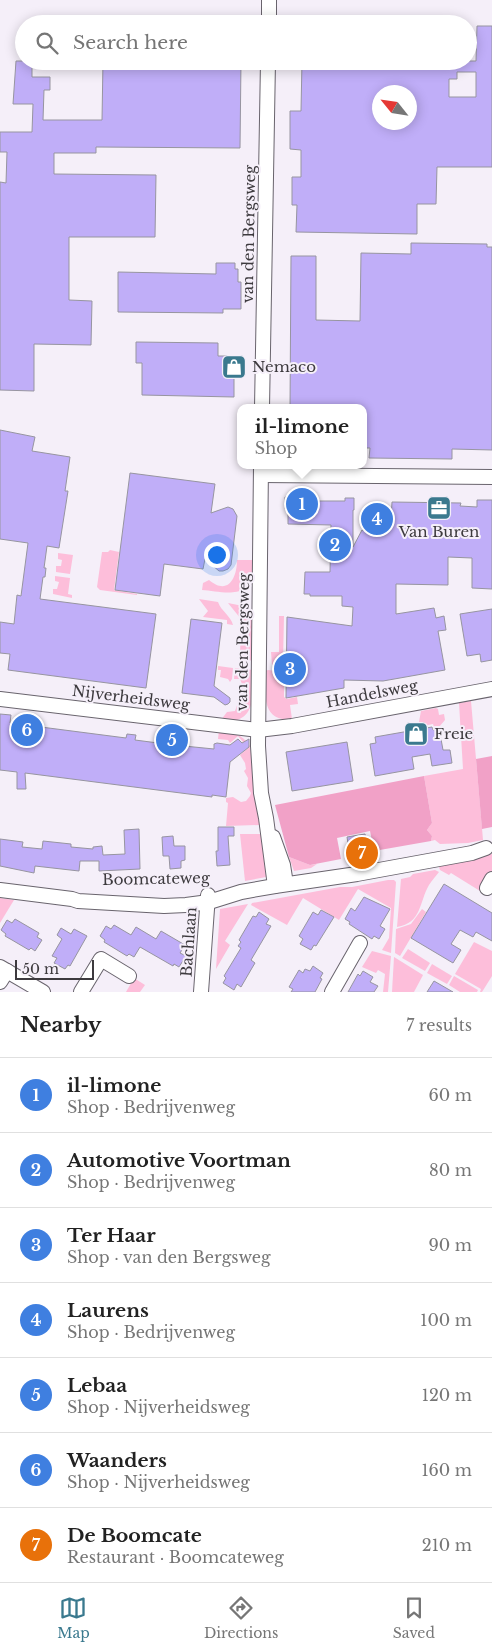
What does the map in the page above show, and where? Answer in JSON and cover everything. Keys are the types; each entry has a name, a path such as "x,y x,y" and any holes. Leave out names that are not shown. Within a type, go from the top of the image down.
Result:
{"street":[{"path":"269,15 270,0"},
{"name":"van den Bergsweg","path":"262,404 268,70"},
{"path":"261,470 492,477"},
{"name":"van den Bergsweg","path":"261,470 258,730 260,783 266,818 283,865 280,885"},
{"name":"Handelsweg","path":"258,730 292,726 492,689"},
{"name":"Nijverheidsweg","path":"0,699 258,730"},
{"name":"Boomcateweg","path":"0,890 78,901 164,906 280,885 357,874 472,853 489,847"},
{"name":"Bachlaan","path":"202,992 208,899"},
{"path":"332,992 360,943"},
{"path":"81,992 101,959 129,976"},
{"path":"2,973 43,992"}],"shaded area":[{"path":"110,550 119,552 114,590 137,595 100,590 97,587 102,552"},
{"path":"58,553 73,555 70,574 56,572 56,566 61,566 62,560 58,559"},
{"path":"237,560 254,560 254,574 250,584 239,591 232,592 202,590 203,583 209,580 221,586 230,583 237,567"},
{"path":"55,576 70,578 68,594 72,595 72,598 53,594 53,589 57,589 59,582 55,581"},
{"path":"199,599 218,602 233,625 227,624 227,620 203,617 208,611"},
{"path":"228,603 243,606 253,619 253,661 240,658 241,619"},
{"path":"279,616 284,616 283,661 278,665 272,665 271,652 279,652"},
{"path":"218,666 233,668 230,682 228,679 220,677 221,670 218,670"},
{"path":"235,668 253,670 251,706 243,717 237,720 221,720 227,712 235,711 239,700 238,691 242,684 240,679 234,679"},
{"path":"265,671 277,671 279,676 284,677 284,697 287,699 297,697 298,704 290,705 292,719 282,719 270,711 265,696"},
{"path":"471,701 483,840 468,843 440,844 435,840 431,841 432,836 427,830 432,823 424,776 463,769 459,703"},
{"path":"436,708 439,715 444,714 445,720 439,727 434,727 433,724 418,727 421,711"},
{"path":"219,730 237,734 250,746 260,825 226,826 228,803 226,798 233,797 241,802 246,801 251,793 247,786 248,778 244,771 246,769 245,763 240,755 248,748 238,736 230,743 228,740 218,739"},
{"path":"492,756 492,827 482,829 476,759"},
{"path":"424,776 432,823 427,830 432,836 431,841 374,851 370,831 337,838 341,859 310,865 289,857 275,805"},
{"path":"240,834 261,834 266,877 245,881"},
{"path":"492,854 492,871 480,891 451,873 449,875 440,870 439,867 445,862"},
{"path":"289,857 310,865 317,864 311,868 294,871"},
{"path":"435,870 439,872 429,885 419,911 411,921 397,927 401,879 410,877 413,874"},
{"path":"388,880 396,882 391,953 382,950 389,938 391,908 358,889 339,920 303,898 287,925 251,905 252,903"},
{"path":"0,898 14,900 0,923"},
{"path":"248,904 225,941 230,945 216,969 220,909"},
{"path":"422,909 426,912 400,956 395,953 396,929 411,924"},
{"path":"474,942 492,951 492,976 482,992 480,992 481,989 455,974"},
{"path":"408,949 430,963 425,971 402,958"},
{"path":"372,951 391,956 388,992 383,992 385,974 378,970 376,973 362,967"},
{"path":"394,957 423,975 414,992 392,992"},
{"path":"432,964 452,976 447,984 427,973"},
{"path":"454,976 478,990 477,992 460,992 449,985"},
{"path":"134,978 145,985 140,992 126,992"}],"building":[{"path":"477,26 492,26 492,167 437,167 436,204 417,204 417,234 296,232 297,205 292,205 292,177 301,177 301,150 290,149 290,111 301,111 302,70 477,70","holes":["457,72 476,72 476,97 449,97 449,79 457,79"]},
{"path":"15,70 32,70 32,77 50,77 50,90 44,90 43,120 102,120 103,70 241,70 240,148 96,147 96,153 54,153 54,174 156,175 155,237 69,237 69,300 92,301 91,345 34,344 34,391 0,390 0,182 6,183 7,152 0,152 0,132 32,132 33,104 13,104"},
{"path":"411,243 487,244 487,247 492,247 492,450 452,449 452,459 369,458 370,448 367,448 367,404 290,404 291,256 316,256 316,320 360,321 361,253 411,254"},
{"path":"216,263 235,263 235,269 238,269 238,282 241,282 241,309 223,309 223,313 118,312 118,272 216,274"},
{"path":"136,342 218,343 218,356 238,356 238,371 234,371 234,397 142,395 142,363 136,363"},
{"path":"0,430 35,437 32,451 70,457 65,491 68,491 59,548 47,546 44,568 46,568 45,577 43,577 40,599 156,614 146,688 8,670 10,654 0,653 0,622 14,624 17,595 21,596 28,543 0,539"},
{"path":"130,473 215,484 211,513 228,507 233,509 237,516 231,565 228,569 219,571 205,559 203,569 164,564 160,596 115,590"},
{"path":"285,497 317,498 317,501 345,501 345,498 354,498 353,547 362,530 369,530 369,517 371,514 378,512 391,519 392,502 461,503 460,506 477,507 477,500 492,500 492,589 472,588 472,558 448,557 448,585 396,584 396,614 434,608 436,618 444,616 446,630 438,631 445,670 383,681 344,680 344,688 286,698 287,617 352,626 353,607 342,606 342,596 310,596 310,594 304,594 305,572 330,572 331,525 288,524 288,509 285,509"},
{"path":"492,609 492,660 481,662 480,654 467,656 460,614"},
{"path":"191,619 222,623 214,686 230,698 228,704 225,705 214,697 182,693"},
{"path":"0,714 11,715 10,723 126,738 127,734 136,735 135,740 158,743 166,736 179,737 184,746 214,749 214,744 217,743 230,745 238,739 242,743 249,739 249,747 230,762 226,797 212,795 212,797 25,773 26,789 17,789 17,772 0,770"},
{"path":"432,727 433,730 439,728 443,750 450,750 452,763 432,766 430,754 412,757 414,769 375,776 370,744 376,743 375,737"},
{"path":"347,742 353,781 292,791 286,752"},
{"path":"218,827 234,827 234,836 228,836 230,865 217,866"},
{"path":"139,829 140,869 99,871 99,861 80,861 79,871 35,866 34,873 0,866 0,839 23,842 22,847 42,849 43,841 71,844 71,847 93,849 93,847 102,846 103,855 125,854 124,830"},
{"path":"365,834 369,852 350,856 347,837"},
{"path":"173,836 174,846 185,846 185,860 181,861 181,868 170,869 169,856 163,856 162,837"},
{"path":"444,884 492,913 492,941 476,932 473,937 460,930 451,944 461,950 453,963 411,938"},
{"path":"364,897 390,909 380,926 385,929 379,939 374,936 372,939 349,924 350,922 345,919 351,908 355,911"},
{"path":"321,910 334,917 316,946 314,945 311,950 300,944 303,939 299,936 313,912 318,915"},
{"path":"259,912 269,919 266,924 271,926 251,960 255,963 241,987 237,984 234,990 223,983 226,978 224,976 241,948 238,946 241,942 239,940 253,916 256,917"},
{"path":"15,919 39,933 37,937 42,940 35,951 31,948 29,950 5,936 6,934 1,930 7,920 12,923"},
{"path":"114,925 131,935 136,927 156,939 161,931 185,945 180,953 186,956 179,967 174,964 173,966 140,947 134,957 129,954 127,956 104,942 105,940 100,936 106,926 111,929"},
{"path":"61,928 71,934 74,929 87,936 70,966 68,965 65,969 54,963 57,958 52,956 62,939 57,935"},
{"path":"313,966 323,973 315,992 291,992 293,989 289,987 299,970 303,973 305,969 310,971"},
{"path":"363,971 373,977 370,982 378,986 374,992 348,992 358,974 360,976"},
{"path":"434,981 453,992 427,992"}],"place":[{"name":"Nemaco","path":"234,367"},
{"name":"il-limone","path":"302,504"},
{"name":"Van Buren","path":"439,508"},
{"name":"Laurens","path":"377,519"},
{"name":"Automotive Voortman","path":"335,545"},
{"name":"Ter Haar","path":"290,669"},
{"name":"Waanders","path":"27,730"},
{"name":"Freie","path":"416,734"},
{"name":"Lebaa","path":"172,740"},
{"name":"De Boomcate","path":"362,853"}]}
